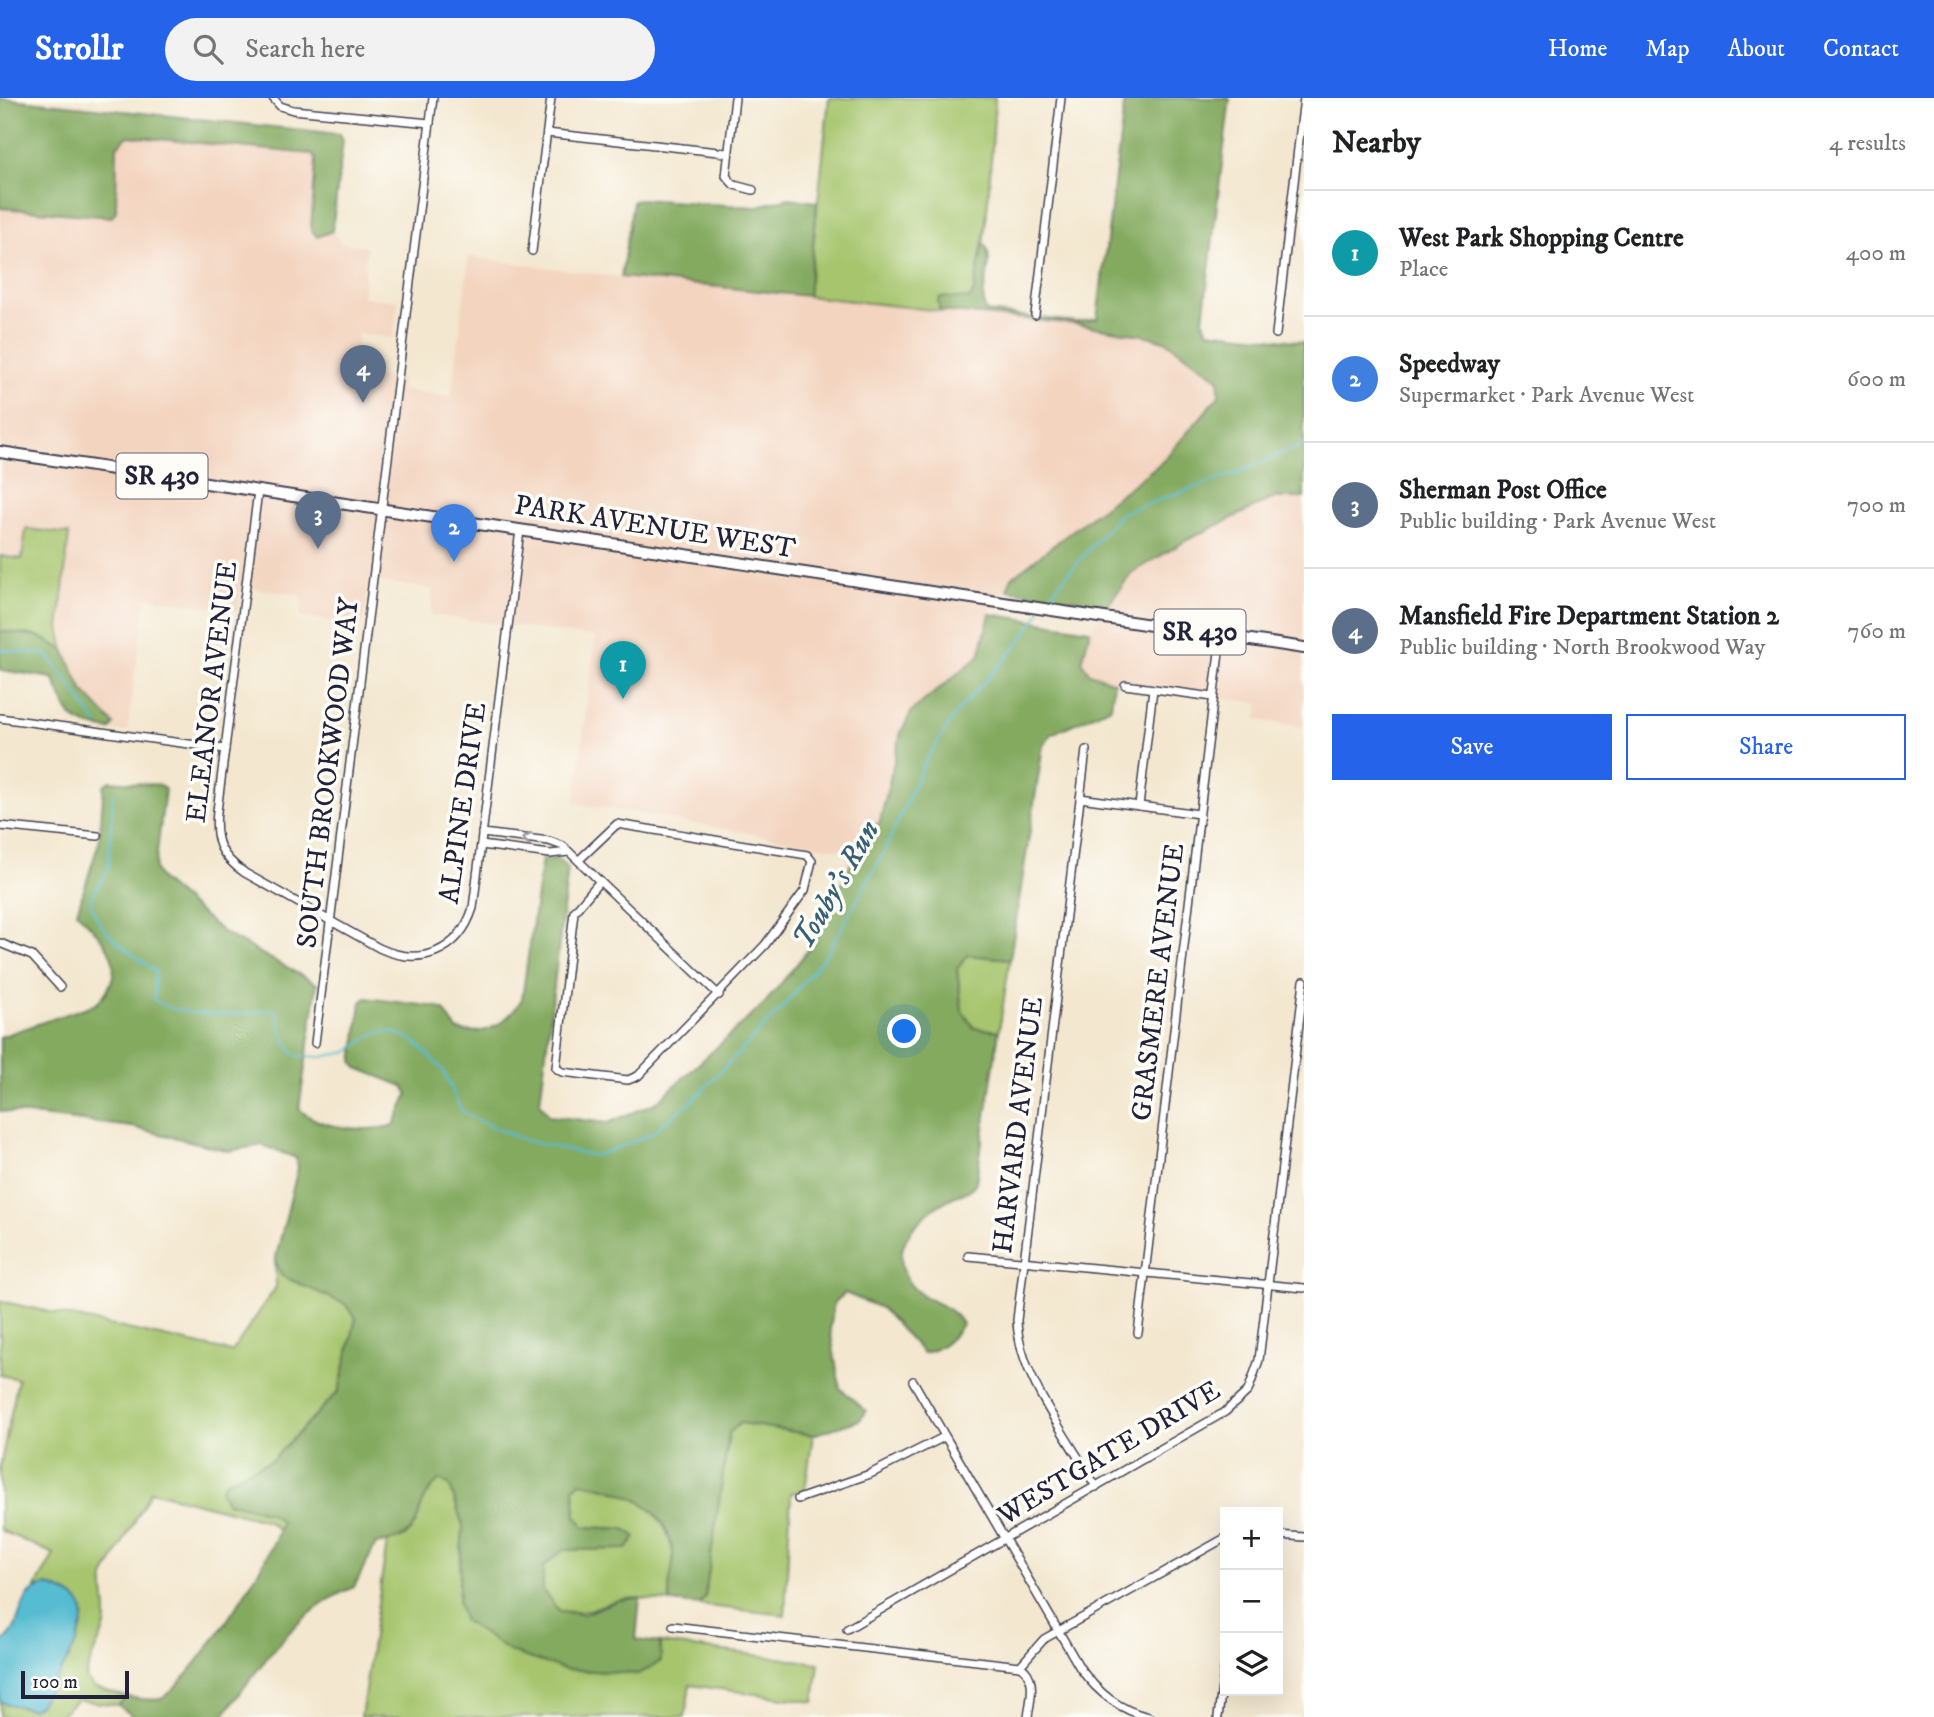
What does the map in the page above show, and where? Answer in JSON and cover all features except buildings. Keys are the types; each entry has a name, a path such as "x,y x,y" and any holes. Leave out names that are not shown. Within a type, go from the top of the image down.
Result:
{"main road":[{"name":"PARK AVENUE WEST","path":"0,452 1304,648"}],"street":[{"path":"273,98 280,106 293,110 430,123"},
{"name":"SOUTH BROOKWOOD WAY","path":"315,1043 433,98"},
{"path":"532,251 551,98"},
{"path":"735,98 726,176 730,183 753,190"},
{"path":"1035,315 1060,98"},
{"path":"1276,334 1304,98"},
{"path":"547,133 727,153"},
{"name":"ELEANOR AVENUE","path":"258,491 215,829 222,854 245,873 330,920"},
{"name":"ALPINE DRIVE","path":"330,920 389,953 417,957 441,951 462,933 470,916 481,845 520,530"},
{"name":"GRASMERE AVENUE","path":"1138,1333 1221,635"},
{"path":"1125,685 1213,697"},
{"path":"1139,806 1153,689"},
{"path":"0,718 225,749"},
{"name":"HARVARD AVENUE","path":"1086,750 1017,1320 1021,1351 1031,1374 1096,1486"},
{"path":"1080,799 1199,814"},
{"path":"579,860 617,824 811,858 805,890 765,945 719,995 633,1079 558,1070 555,1063 574,912 600,881"},
{"path":"0,826 98,836"},
{"path":"482,833 549,841 563,846 719,995"},
{"path":"481,845 551,854 569,852"},
{"path":"0,943 33,956 60,987"},
{"name":"WESTGATE DRIVE","path":"847,1629 1225,1412 1244,1396 1257,1369 1304,981"},
{"path":"968,1256 1304,1288"},
{"path":"914,1381 1058,1631 1102,1694 1125,1709 1149,1717"},
{"path":"798,1499 870,1474 944,1437"},
{"path":"1283,1535 1304,1537"},
{"path":"1020,1667 1040,1643 1058,1631 1220,1541"},
{"path":"673,1626 1020,1667 1031,1677 1028,1717"},
{"path":"1218,1717 1221,1696"}],"shaded area":[{"path":"128,136 311,154 316,159 311,230 317,236 332,231 341,243 367,247 363,297 398,301 393,338 358,334 353,374 402,379 401,390 451,397 469,257 621,277 1076,324 1148,336 1167,342 1220,379 1219,396 1162,462 1012,577 987,618 979,655 911,711 901,732 880,821 856,852 575,803 595,637 431,615 433,589 369,580 363,624 300,617 302,595 241,587 239,611 146,597 127,732 110,730 107,714 83,691 64,650 19,632 0,631 0,208 112,217 116,211 117,146"},
{"path":"1274,498 1304,498 1304,727 1257,720 1259,703 1114,682 1090,673 1082,662 1087,634 1132,573 1207,530"}],"green space":[{"path":"0,98 340,134 343,140 332,231 317,237 311,229 316,159 311,154 128,136 117,146 116,211 112,217 0,208"},
{"path":"829,98 995,98 984,237 975,287 969,299 940,298 940,311 808,296"},
{"path":"1125,98 1230,98 1203,320 1208,331 1304,342 1304,498 1274,498 1189,539 1132,573 1108,605 1007,590 1012,577 1162,462 1219,396 1219,379 1167,342 1148,336 1076,324 940,311 938,301 940,297 969,299 973,295 983,242 989,259 984,294 986,312 1077,322 1097,319"},
{"path":"789,198 817,202 808,296 621,277 633,201 641,199 754,207"},
{"path":"26,529 69,534 59,628 64,650 38,636 0,631 0,556 22,559"},
{"path":"990,614 1090,630 1082,662 1090,673 1114,682 1111,707 1051,734 1043,746 1010,959 968,955 957,969 962,1011 974,1028 999,1031 976,1182 968,1191 949,1199 927,1214 910,1233 901,1255 908,1281 920,1294 957,1316 962,1324 959,1329 940,1346 923,1353 881,1308 845,1293 834,1303 830,1329 840,1388 866,1411 860,1420 813,1435 740,1423 729,1433 705,1597 699,1605 671,1602 669,1589 673,1553 669,1535 652,1510 627,1495 612,1490 580,1482 574,1488 576,1516 584,1527 625,1529 636,1537 627,1549 563,1550 543,1567 543,1591 559,1611 584,1614 619,1600 640,1598 636,1640 660,1643 661,1661 639,1674 564,1669 510,1652 463,1620 458,1602 463,1526 450,1486 440,1480 429,1491 413,1528 394,1540 376,1544 354,1587 333,1597 296,1626 222,1717 134,1717 118,1705 127,1697 159,1699 172,1690 209,1647 248,1588 276,1537 281,1521 270,1513 227,1502 220,1490 226,1481 272,1460 339,1391 356,1318 345,1304 282,1276 275,1261 298,1168 296,1158 262,1145 229,1151 132,1127 0,1111 0,1037 96,1004 113,978 114,966 105,944 77,912 99,842 104,785 110,781 160,785 165,789 155,869 161,880 224,933 317,984 299,1109 319,1121 344,1128 371,1129 394,1125 408,1094 403,1086 357,1068 353,1062 361,1002 366,998 437,1007 444,1010 457,1030 468,1032 487,1030 502,1022 522,999 542,858 559,860 568,868 540,1103 549,1116 608,1123 656,1103 765,1003 814,943 856,852 880,821 901,732 912,711 979,656"},
{"path":"0,631 38,636 64,650 83,691 114,724 110,730 77,721 67,710 53,678 0,670"},
{"path":"968,955 1010,959 999,1031 974,1028 962,1011 957,969"},
{"path":"275,1261 282,1276 346,1304 356,1318 339,1391 272,1460 226,1481 227,1502 270,1513 281,1521 280,1532 268,1521 151,1491 104,1577 105,1626 86,1678 93,1687 127,1697 118,1705 77,1700 57,1717 0,1717 0,1702 31,1709 80,1604 54,1588 36,1587 54,1554 0,1530 0,1467 18,1379 0,1375 0,1301 232,1352 276,1287"},
{"path":"740,1423 813,1435 805,1490 791,1493 785,1615 699,1605 705,1597 729,1433"},
{"path":"440,1480 450,1486 463,1526 458,1602 564,1669 639,1674 661,1661 660,1643 819,1663 814,1702 690,1685 685,1717 361,1717 387,1542 399,1539 412,1530 422,1501 429,1489"},
{"path":"580,1482 627,1495 651,1510 661,1521 673,1553 669,1589 671,1602 632,1598 610,1602 586,1611 570,1612 559,1611 543,1591 543,1567 563,1550 627,1549 625,1529 584,1527 576,1516 574,1488"}],"water":[{"path":"47,1585 70,1595 81,1605 82,1627 77,1641 39,1705 31,1709 0,1702 0,1645 14,1630 28,1595"}],"waterway":[{"name":"Touby's Run","path":"1045,605 1057,586 1121,513 1237,473 1304,444"},
{"name":"Touby's Run","path":"113,793 108,870 90,900 93,911 106,932 155,971 154,1000 176,1010 201,1014 239,1014 267,1010 277,1012 283,1036 292,1052 298,1056 321,1057 348,1052 375,1033 393,1032 414,1041 443,1070 461,1110 476,1120 527,1141 596,1156 648,1136 694,1099 782,1008 828,952 884,852 925,762 956,713 1018,645 1040,612"},
{"path":"0,650 45,654 98,725"}],"place":[{"name":"Mansfield Fire Department Station 2","path":"363,403"},
{"name":"Sherman Post Office","path":"318,549"},
{"name":"Speedway","path":"454,562"},
{"name":"West Park Shopping Centre","path":"623,699"}]}
